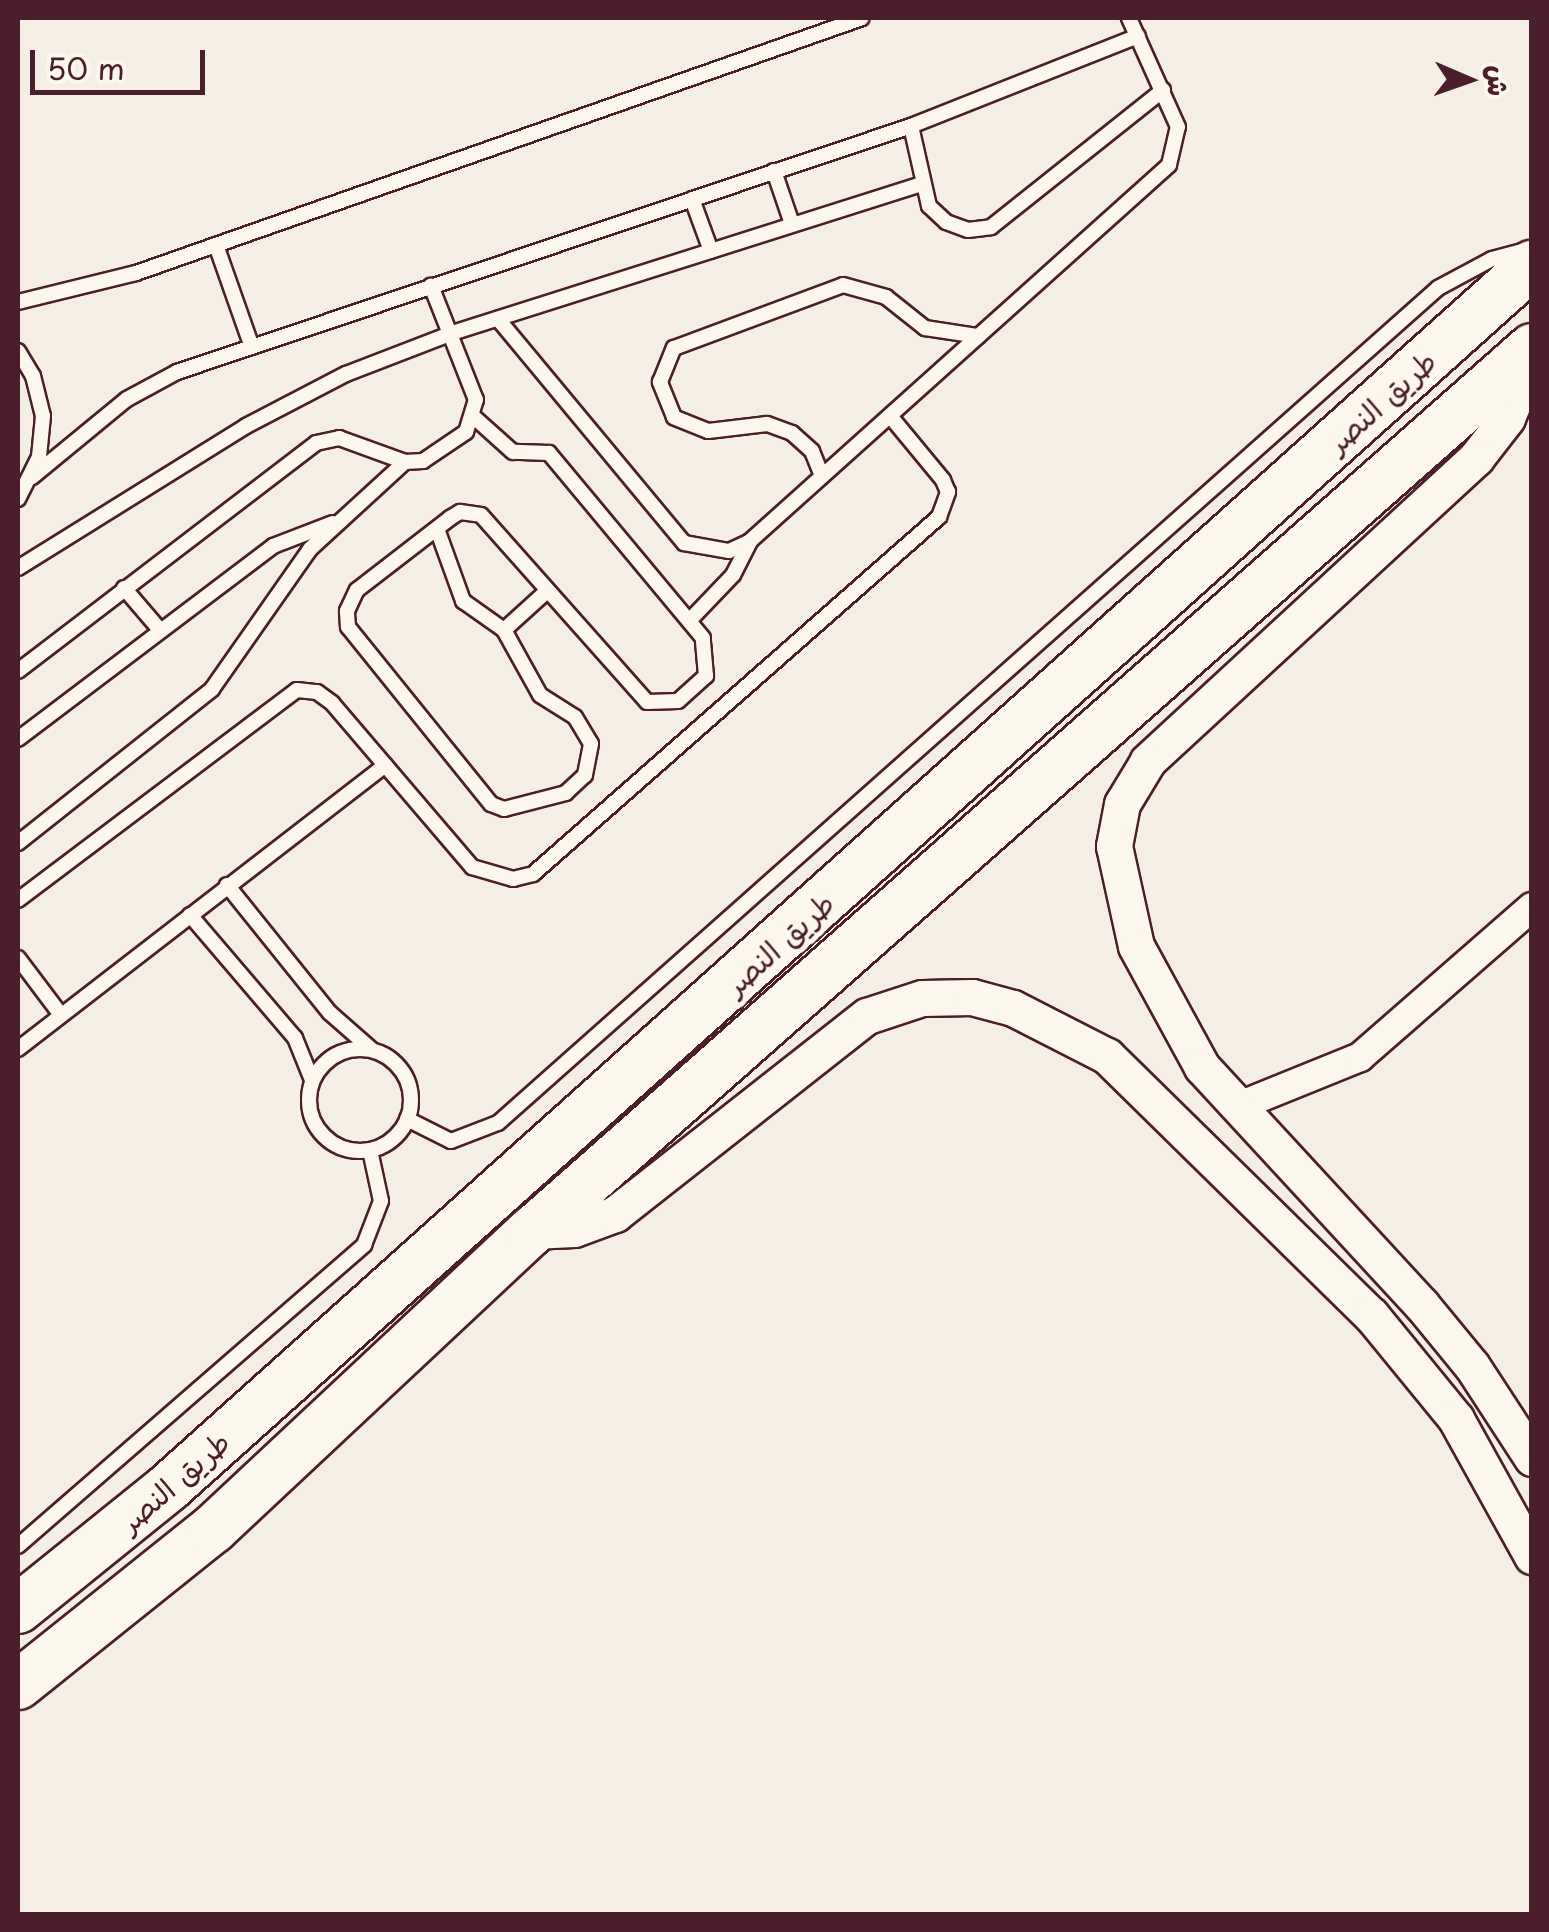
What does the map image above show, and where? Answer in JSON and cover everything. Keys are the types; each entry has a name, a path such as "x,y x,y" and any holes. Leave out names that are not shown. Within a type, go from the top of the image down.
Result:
{"highway":[{"name":"طريق النصر","path":"18,1610 169,1487 1532,265"},
{"name":"طريق النصر","path":"18,1685 214,1529 532,1231 1532,352"}],"street":[{"path":"1532,352 1507,418 1476,458 1148,761 1122,804 1115,860 1136,946 1182,1036 1236,1107 1431,1316 1532,1458"},
{"path":"1236,1107 1360,1057 1532,908"},
{"path":"532,1231 574,1229 614,1214 694,1156 806,1057 867,1016 922,998 972,996 1072,1034 1148,1092 1243,1185 1416,1365 1466,1435 1532,1556"},
{"path":"1243,1185 1278,1152"}],"lane":[{"path":"18,302 84,288 216,245 862,18"},
{"path":"498,319 684,543 729,551 750,541 1170,165 1180,140 1164,90 1129,18"},
{"path":"18,499 32,477 127,398 252,347 911,126 1138,36"},
{"path":"911,126 929,206 946,222 968,230 991,226 1164,90"},
{"path":"774,172 792,224"},
{"path":"18,568 295,399 452,333 921,184"},
{"path":"692,199 711,250"},
{"path":"216,245 252,347"},
{"path":"408,1120 451,1142 498,1122 1438,288 1492,259 1532,250"},
{"path":"822,476 812,451 792,433 767,424 708,431 674,417 660,382 674,348 843,285 886,297 925,328 978,336"},
{"path":"18,843 212,689 244,652 288,578 335,522 405,462 440,454 474,416 476,400 431,286"},
{"path":"18,350 33,376 44,416 32,477"},
{"path":"437,529 463,601 504,630 540,695 575,716 591,744 591,760 577,786 504,809 480,794 348,627 357,590 437,529 460,512 481,515 647,702 678,702 706,676 708,650 689,622 549,453 513,452 474,416"},
{"path":"18,900 297,690 316,692 332,703 472,868 513,880 533,874 939,517 946,506 943,480 890,416"},
{"path":"18,671 316,443 361,442 405,462"},
{"path":"18,739 273,546 335,522"},
{"path":"689,622 732,575 750,541"},
{"path":"124,588 160,630"},
{"path":"504,630 546,591"},
{"path":"18,1048 385,765"},
{"path":"190,915 295,1038 312,1080 311,1117 320,1133 351,1151 370,1150 399,1134 408,1120 410,1084 402,1068 372,1050 330,1013 227,885"},
{"path":"18,958 61,1015"},
{"path":"312,1080 336,1054 372,1050"},
{"path":"18,1546 364,1244 381,1201 370,1150"}]}
